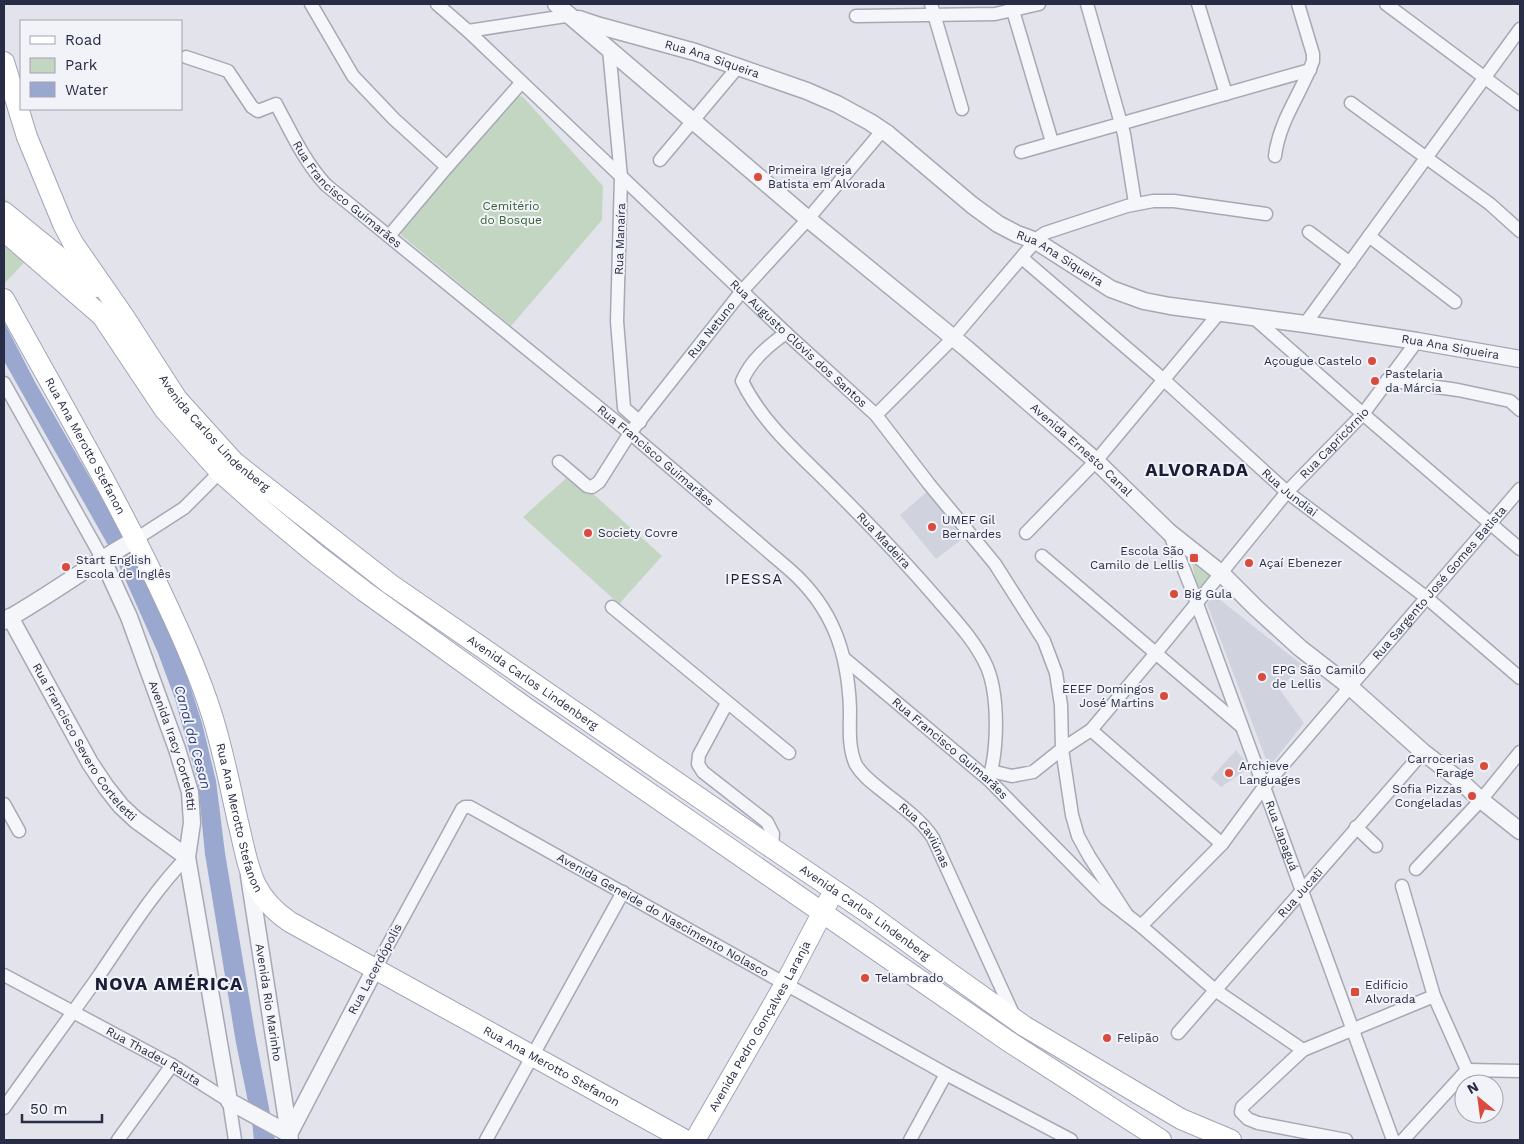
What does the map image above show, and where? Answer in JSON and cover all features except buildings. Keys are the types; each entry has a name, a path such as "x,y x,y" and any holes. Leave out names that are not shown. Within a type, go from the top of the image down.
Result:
{"main road":[{"name":"Avenida Carlos Lindenberg","path":"4,62 27,137 63,224 164,409 220,472 264,511 364,592 525,707 1008,1041 1161,1140"},
{"path":"4,108 16,119 27,137"},
{"path":"4,212 47,256"},
{"path":"4,231 47,256 108,297 117,321"},
{"name":"Rua Ana Merotto Stefanon","path":"4,299 178,628 212,714 247,864 261,894 284,918 685,1140"},
{"name":"Avenida Carlos Lindenberg","path":"117,321 177,399 234,462 390,584 835,890 1014,1019 1181,1119 1231,1140"},
{"name":"Avenida Pedro Gonçalves Laranja","path":"695,1140 785,984 822,911 835,890"}],"street":[{"path":"312,4 353,76 394,119 447,167"},
{"name":"Rua Augusto Clóvis dos Santos","path":"437,4 468,31 786,333 876,415 929,484 995,564 1044,641 1056,673 1061,704 1062,749 1072,815 1078,836 1127,915"},
{"name":"Avenida Ernesto Canal","path":"556,4 571,15 620,43 638,74 808,219 953,338 1096,461 1169,532 1222,574 1300,648 1349,686 1423,752 1520,830"},
{"path":"856,16 932,10 995,14 1012,7 1039,4"},
{"path":"1087,4 1122,122 1135,204"},
{"path":"1198,4 1226,94"},
{"path":"1275,156 1276,144 1284,121 1313,61 1313,54 1298,4"},
{"path":"1386,4 1520,104"},
{"path":"1012,7 1052,142"},
{"path":"932,10 962,108"},
{"path":"468,31 571,15"},
{"path":"1305,324 1520,29"},
{"name":"Rua Ana Siqueira","path":"620,43 643,38 695,52 832,101 882,130 980,211 1007,229 1036,241 1111,289 1144,301 1417,341 1520,359"},
{"name":"Rua Manaíra","path":"620,43 621,177 617,321 624,408 640,422"},
{"name":"Rua Francisco Guimarães","path":"186,57 228,71 252,107 258,111 276,104 304,157 326,185 630,433 800,579 828,616 839,640 845,660 990,776 1105,898 1141,926 1215,990 1303,1050"},
{"path":"660,160 738,67"},
{"path":"1021,152 1310,70"},
{"path":"389,236 521,83"},
{"path":"1351,103 1501,212 1520,231"},
{"name":"Rua Netuno","path":"559,462 587,486 592,487 599,482 630,433 742,291 808,219 882,130"},
{"path":"876,415 953,338 1036,241 1050,231 1153,200 1174,201 1266,214"},
{"path":"1309,232 1350,263"},
{"path":"1369,236 1455,302"},
{"name":"Rua Jundiai","path":"1022,258 1164,380 1288,492 1427,598 1520,678"},
{"path":"1026,533 1096,461 1220,312"},
{"path":"1253,317 1520,549"},
{"name":"Rua Madeira","path":"786,333 768,347 746,371 742,380 754,402 768,420 795,450 904,560 970,638 987,667 994,693 996,726 990,776"},
{"name":"Rua Capricórnio","path":"990,776 1012,776 1033,772 1062,749 1091,730 1288,492 1363,414 1417,341"},
{"path":"1387,380 1458,390 1510,400 1520,410"},
{"name":"Avenida Iracy Corteletti","path":"4,383 107,555 177,749 190,792 192,833 187,858 236,1140"},
{"path":"6,615 51,593 107,555 184,508 220,472"},
{"name":"Rua Sargento José Gomes Batista","path":"1141,926 1222,844 1264,787 1520,489"},
{"name":"Rua Japaguá","path":"1169,532 1393,1140"},
{"path":"1042,556 1242,727"},
{"path":"612,607 789,753"},
{"name":"Rua Francisco Severo Corteletti","path":"6,615 90,763 106,787 121,806 136,820 187,858"},
{"name":"Rua Caviúnas","path":"845,660 849,686 851,749 856,765 866,778 919,822 933,838 1014,1019"},
{"path":"727,703 699,755 698,764 703,772 767,822 773,834 772,848"},
{"path":"1091,730 1222,844"},
{"name":"Rua Jucati","path":"1178,1033 1423,752"},
{"path":"1416,869 1481,800 1520,752"},
{"path":"4,804 19,831"},
{"name":"Avenida Geneide do Nascimento Nolasco","path":"466,806 624,892 946,1074 1071,1140"},
{"name":"Rua Lacerdópolis","path":"294,1138 375,969 462,809 466,806"},
{"path":"1356,827 1376,846"},
{"path":"170,845 192,833"},
{"path":"4,1108 73,1013 152,897 187,858"},
{"name":"Avenida Rio Marinho","path":"247,864 294,1138"},
{"path":"1402,886 1434,996 1467,1070"},
{"path":"486,1140 624,892"},
{"name":"Rua Thadeu Rauta","path":"4,975 172,1065 229,1101 294,1138"},
{"path":"1346,1140 1258,1123 1248,1119 1240,1112 1242,1107 1303,1050 1434,996"},
{"path":"118,1140 172,1065"},
{"path":"1403,1140 1467,1070 1520,1071"},
{"path":"910,1140 946,1074"}],"shaded area":[{"name":"UMEF Gil Bernardes","path":"929,490 962,539 936,559 900,515"},
{"name":"EPG São Camilo de Lellis","path":"1214,595 1301,664 1280,690 1304,723 1269,767 1207,604"},
{"name":"Archieve Languages","path":"1236,750 1250,767 1221,787 1211,778"}],"green space":[{"name":"Cemitério do Bosque","path":"514,97 523,97 603,186 602,220 511,326 401,235 402,226"},
{"path":"4,198 48,237 4,284"},
{"name":"Society Covre","path":"571,474 662,556 619,604 523,517"},
{"path":"1192,563 1211,576 1198,591"}],"water":[{"name":"Canal da Cesan","path":"4,322 35,382 132,551 185,670 202,723 216,781 225,853 275,1140 254,1140 205,854 198,783 175,699 158,653 117,561 4,361"}],"place":[{"name":"Primeira Igreja Batista em Alvorada","path":"758,177"},
{"name":"Açougue Castelo","path":"1372,361"},
{"name":"Pastelaria da Márcia","path":"1375,381"},
{"name":"UMEF Gil Bernardes","path":"932,527"},
{"name":"Society Covre","path":"588,533"},
{"name":"Escola São Camilo de Lellis","path":"1194,558"},
{"name":"Açaí Ebenezer","path":"1249,563"},
{"name":"Start English Escola de Inglês","path":"66,567"},
{"name":"Big Gula","path":"1174,594"},
{"name":"EPG São Camilo de Lellis","path":"1262,677"},
{"name":"EEEF Domingos José Martins","path":"1164,696"},
{"name":"Carrocerias Farage","path":"1484,766"},
{"name":"Archieve Languages","path":"1229,773"},
{"name":"Sofia Pizzas Congeladas","path":"1472,796"},
{"name":"Telambrado","path":"865,978"},
{"name":"Edifício Alvorada","path":"1355,992"},
{"name":"Felipão","path":"1107,1038"}],"district":[{"name":"ALVORADA","path":"1197,469"},
{"name":"IPESSA","path":"754,579"},
{"name":"NOVA AMÉRICA","path":"169,983"}]}
